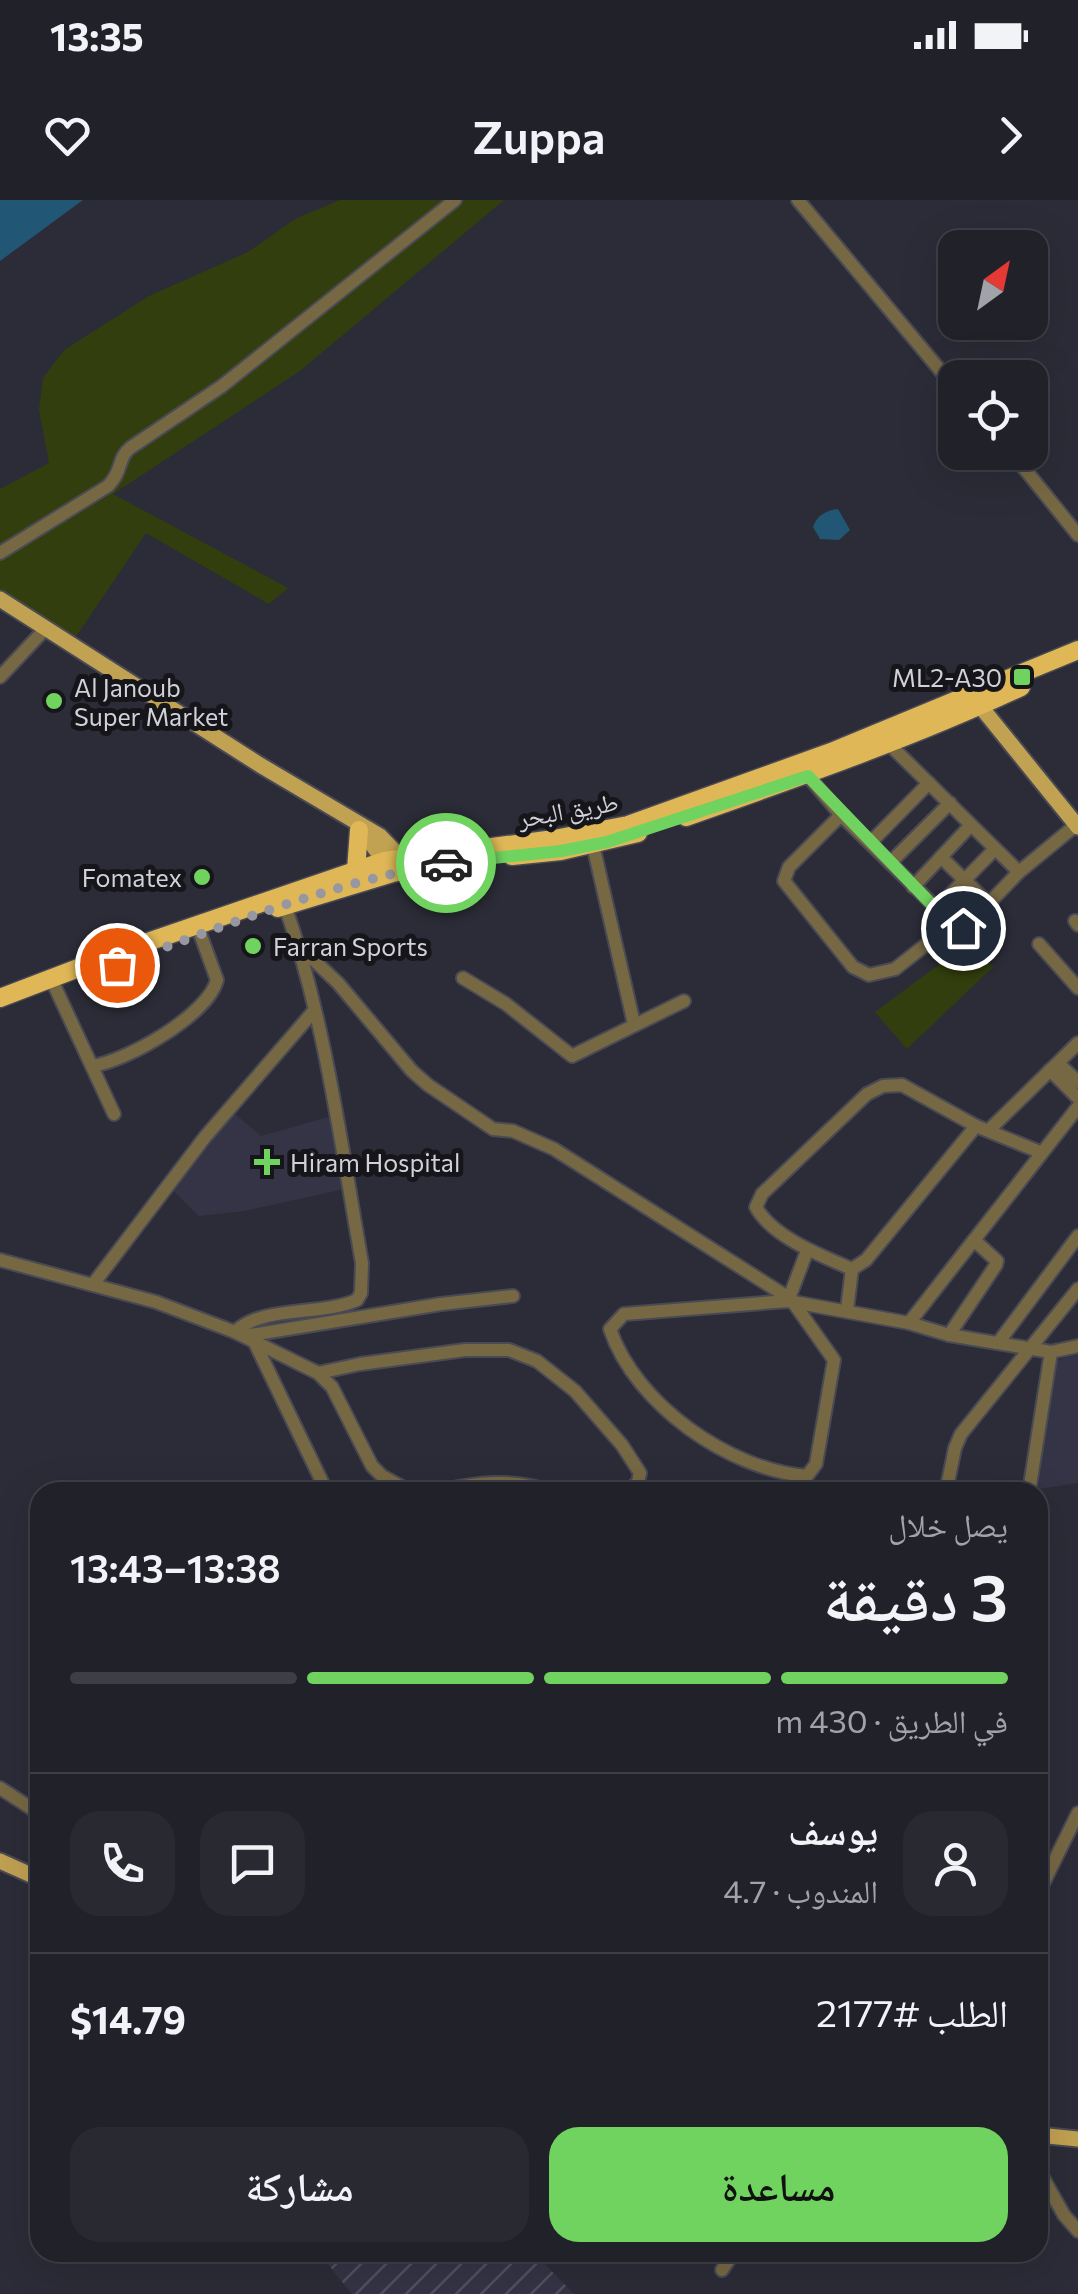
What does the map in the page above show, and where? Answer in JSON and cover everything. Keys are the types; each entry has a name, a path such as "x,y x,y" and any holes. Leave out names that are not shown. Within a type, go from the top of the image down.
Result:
{"highway":[{"name":"طريق البحر","path":"0,998 356,870 593,845 660,826 889,744 1078,650"},
{"name":"طريق البحر","path":"0,1008 397,865 628,825 1078,660"},
{"path":"356,870 358,827"}],"main road":[{"path":"0,599 358,827 380,836 397,865"},
{"path":"977,700 1077,826"},
{"path":"0,1862 30,1875"},
{"path":"1048,2136 1078,2138"}],"street":[{"path":"0,552 108,486 130,448 222,386 455,200"},
{"path":"798,200 938,368"},
{"path":"1026,470 1078,535"},
{"path":"0,677 46,628"},
{"path":"889,744 1018,872"},
{"path":"808,776 936,909 952,924 963,928 1018,872 1077,826"},
{"path":"870,842 929,782"},
{"path":"890,863 950,804"},
{"path":"841,814 789,867 784,881 852,967 864,975 895,969 952,924"},
{"path":"914,887 971,824"},
{"path":"593,845 634,1024"},
{"path":"936,909 996,849"},
{"path":"941,857 988,902"},
{"path":"285,906 300,947 313,1012 362,1263 361,1293 357,1300 338,1306 250,1319 244,1336 322,1482"},
{"path":"92,1066 123,1056 174,1030 213,990 218,980 202,936"},
{"path":"1039,944 1078,988"},
{"path":"300,947 338,982 412,1071 428,1084 493,1129 514,1131 554,1149 790,1301 834,1360 816,1464 808,1476 755,1464 686,1427 648,1389 617,1349 610,1328 624,1314 790,1301 847,1310 949,1336 1051,1352 1078,1346"},
{"path":"464,978 532,1022 572,1056 684,1001"},
{"path":"56,987 114,1114"},
{"path":"94,1283 205,1138 313,1012"},
{"path":"852,1269 866,1260 983,1128 1078,1043"},
{"path":"1054,1066 1078,1082"},
{"path":"1054,1066 1078,1098"},
{"path":"852,1269 807,1251 763,1219 756,1207 868,1094 882,1086 902,1085 983,1128 1040,1152"},
{"path":"910,1324 1078,1106"},
{"path":"998,1342 1078,1236"},
{"path":"949,1336 996,1265 997,1260 974,1240"},
{"path":"790,1301 807,1251"},
{"path":"0,1260 94,1283 244,1336 318,1373 332,1386 372,1466 392,1482"},
{"path":"847,1310 852,1269"},
{"path":"948,1482 957,1441 1078,1288"},
{"path":"244,1336 513,1296"},
{"path":"318,1373 465,1350 496,1349 523,1355 575,1391 622,1444 640,1473 634,1482"},
{"path":"1032,1482 1051,1352"},
{"path":"0,1788 30,1808"},
{"path":"1048,1874 1078,1813"},
{"path":"1048,2187 1078,2232"},
{"path":"722,2270 727,2262"}],"shaded area":[{"name":"Hiram Hospital","path":"234,1113 261,1136 332,1116 345,1189 244,1211 199,1216 171,1188"},
{"path":"1078,1354 1078,1483 1048,1488 1048,1482 1039,1482 1055,1361"},
{"path":"326,2262 543,2262 574,2294 352,2294"}],"green space":[{"path":"340,200 504,200 300,371 113,494 288,588 269,604 146,533 71,644 0,599 0,489 49,463 39,409 43,378 64,350 149,296 248,252 295,219"},
{"path":"960,949 994,966 907,1049 875,1012"}],"water":[{"path":"0,200 83,200 0,261"},
{"path":"838,509 850,530 839,540 820,539 813,527 815,523 823,514"}],"way so far":[{"path":"117,965 285,906 393,873 446,863"}],"place":[{"name":"ML2-A30","path":"1022,677"},
{"name":"Al Janoub Super Market","path":"54,701"},
{"name":"Fomatex","path":"202,877"},
{"name":"Farran Sports","path":"253,946"},
{"name":"Hiram Hospital","path":"267,1162"}],"route":[{"path":"446,863 607,842 808,776 936,909 954,926 963,928"}]}
